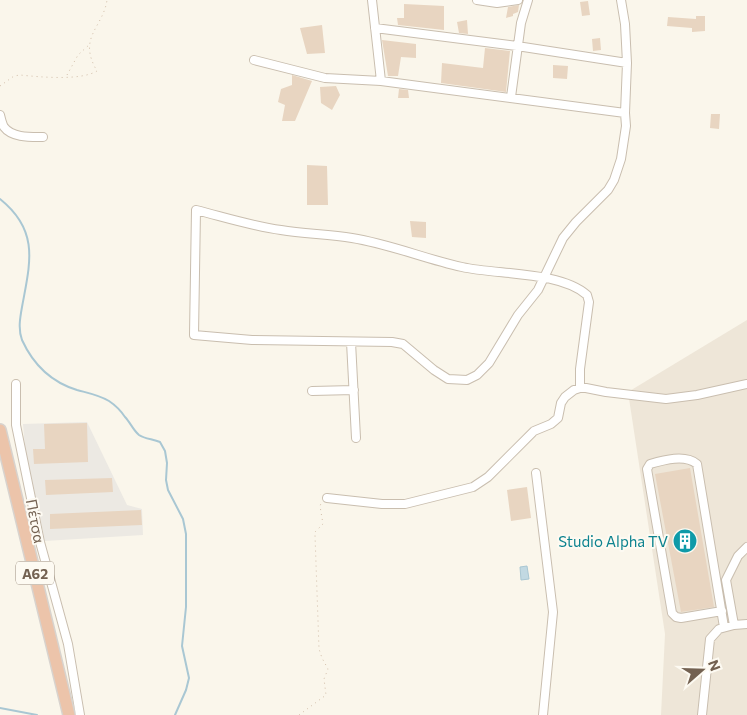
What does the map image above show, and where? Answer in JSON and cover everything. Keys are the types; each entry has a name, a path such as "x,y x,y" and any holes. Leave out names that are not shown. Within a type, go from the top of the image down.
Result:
{"highway":[{"name":"Α62","path":"0,430 69,715"}],"street":[{"path":"372,0 381,82"},
{"path":"477,0 497,3 518,0"},
{"path":"511,97 518,46 528,0"},
{"path":"580,388 589,308 588,298 583,291 545,277 463,267 352,238 280,230 196,210 194,335 252,340 392,342 403,344 448,379 467,380 489,363 518,315 538,290 545,277 563,238 608,190 614,180 626,126 627,63 625,24 621,0"},
{"path":"376,28 518,46 627,63"},
{"path":"254,60 325,78 381,82 511,97 625,113"},
{"path":"0,115 4,127 11,132 21,136 43,137"},
{"path":"352,342 356,438"},
{"name":"Πέτσα","path":"16,384 16,426 40,542 68,644 80,715"},
{"path":"326,498 382,504 405,504 473,487 488,477 534,431 551,424 558,418 564,397 580,388 666,399 697,395 747,384"},
{"path":"312,391 354,390"},
{"path":"722,611 681,618 676,617 672,613 647,469 650,464 681,458 697,464 722,611 724,627"},
{"path":"536,473 553,612 543,715"},
{"path":"734,625 726,580 738,556 747,547"},
{"path":"702,715 708,643 715,632 724,627 747,624"}],"path":[{"path":"0,86 14,76 20,75 86,76 97,71 92,60 90,44 108,0"},
{"path":"67,76 73,62 90,44"},
{"path":"299,715 326,695 324,679 328,670 319,648 315,532 323,524 320,502 326,498"}],"shaded area":[{"path":"747,320 747,715 661,715 665,634 628,392"},
{"path":"87,422 127,505 142,509 143,535 45,541 25,448 23,424"}],"water":[{"path":"527,566 529,579 521,580 520,567"}],"building":[{"path":"588,1 590,15 582,16 580,2"},
{"path":"404,4 444,6 444,30 398,25 397,18 404,18"},
{"path":"519,5 518,12 506,18 508,7"},
{"path":"696,16 705,16 705,31 692,32 692,28 667,26 668,17 696,19"},
{"path":"467,20 468,34 459,33 457,22"},
{"path":"322,25 325,53 307,54 300,28"},
{"path":"600,38 601,50 593,51 592,39"},
{"path":"382,40 416,44 416,58 401,57 398,76 388,76"},
{"path":"485,48 510,51 506,92 441,83 442,63 483,68"},
{"path":"553,65 568,66 567,79 553,78"},
{"path":"292,75 312,81 295,121 282,121 285,105 278,102 281,89 292,85"},
{"path":"336,86 340,95 332,110 321,103 320,87"},
{"path":"399,89 408,90 409,98 398,98"},
{"path":"711,114 720,114 719,129 710,128"},
{"path":"307,165 327,166 328,205 307,205"},
{"path":"410,221 426,222 426,238 412,237"},
{"path":"87,423 88,462 34,464 33,449 45,449 44,424"},
{"name":"Studio Alpha TV","path":"690,468 714,607 681,612 655,474"},
{"path":"112,478 113,492 46,495 45,480"},
{"path":"527,487 531,518 511,521 507,490"},
{"path":"141,510 142,525 50,529 50,514"}],"waterway":[{"path":"0,199 13,211 27,236 29,248 28,276 20,328 26,349 37,364 51,377 68,387 109,401 120,410 139,435 160,442 165,451 168,490 183,519 186,534 186,607 182,646 189,678 175,715"},
{"path":"0,708 37,715"}],"place":[{"name":"Studio Alpha TV","path":"685,541"}]}
